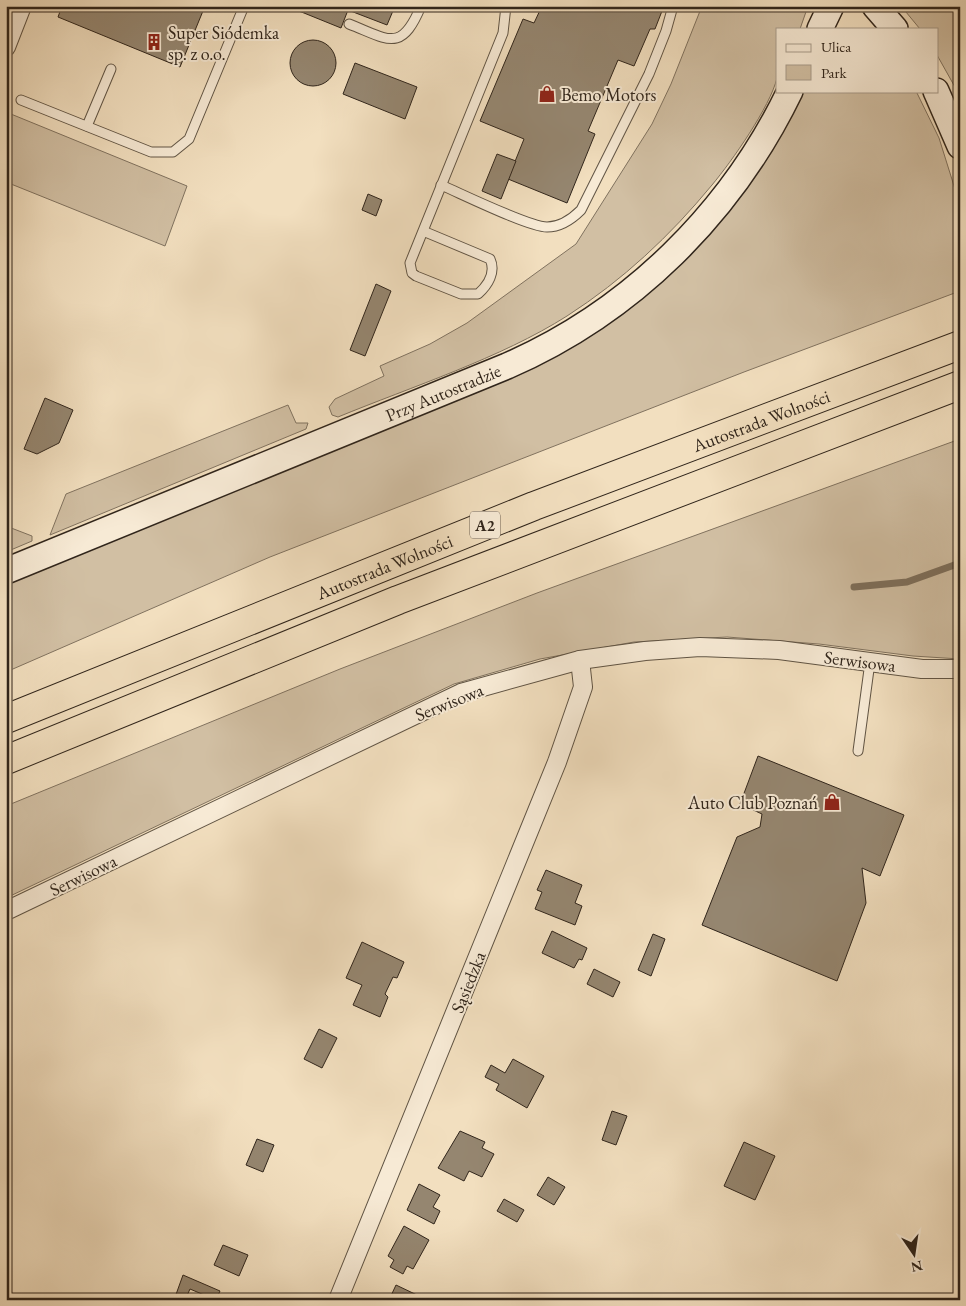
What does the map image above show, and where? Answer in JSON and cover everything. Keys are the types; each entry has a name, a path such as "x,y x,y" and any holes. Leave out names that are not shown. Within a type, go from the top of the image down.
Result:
{"highway":[{"name":"Autostrada Wolności","path":"6,719 506,517 960,345"},
{"name":"A2","path":"6,760 398,600 960,385"}],"street":[{"path":"6,46 22,6"},
{"path":"820,28 831,6"},
{"path":"875,6 895,28"},
{"name":"Przy Autostradzie","path":"6,571 507,366 573,331 646,279 706,220 750,164 789,92"},
{"path":"936,92 960,146"},
{"name":"Serwisowa","path":"6,911 461,693 580,660 645,651 700,647 779,650 922,669 960,669"},
{"name":"Sąsiedzka","path":"338,1300 557,762 583,687 580,660"}],"lane":[{"path":"21,100 151,152 173,152 188,139 244,6"},
{"path":"348,24 388,39 396,39 410,31 421,6"},
{"path":"423,231 490,259 492,270 484,288 478,294 466,295 416,276 412,272 410,263 503,32 506,6"},
{"path":"441,185 540,226 559,225 575,216 581,210 645,82 666,31 673,6"},
{"path":"87,126 111,69"},
{"path":"858,750 870,662"}],"green space":[{"path":"702,6 808,6 800,28 776,28 776,81 767,104 740,148 696,204 645,256 588,302 567,316 514,345 485,359 338,417 332,415 329,407 335,399 384,376 380,366 430,344 467,323 576,244 652,124 671,84"},
{"path":"901,6 960,6 960,96 938,57 938,28 919,28"},
{"path":"800,92 916,92 939,138 960,205 960,266 955,270 960,291 744,372 270,557 6,672 6,582 592,332"},
{"path":"6,112 187,186 165,246 6,182"},
{"path":"288,405 296,423 308,423 306,429 50,535 66,494"},
{"path":"960,439 960,659 913,656 819,644 727,637 634,642 540,659 454,684 6,898 6,806 340,669 537,593"},
{"path":"6,526 32,536 32,541 6,552"}],"building":[{"name":"Super Siódemka sp. z o.o.","path":"62,6 205,6 180,67 58,17"},
{"path":"284,6 307,6 304,13"},
{"path":"307,6 395,6 387,25 348,10 341,28 304,13"},
{"name":"Bemo Motors","path":"542,6 659,6 662,11 655,29 650,29 634,66 618,60 588,131 595,134 567,203 508,179 524,139 480,121 523,19 534,23"},
{"path":"308,40 318,40 332,50 336,63 332,76 326,82 318,86 308,86 294,76 290,68 290,58 300,44"},
{"path":"355,63 417,87 405,119 343,94"},
{"path":"497,154 516,161 501,199 482,191"},
{"path":"368,194 382,200 376,216 362,210"},
{"path":"376,284 391,291 365,356 350,350"},
{"path":"45,398 73,410 59,443 37,454 24,449"},
{"path":"758,756 904,815 880,876 862,868 866,903 837,981 702,925 737,837 760,827 762,814 740,804"},
{"path":"546,870 582,885 575,903 582,906 575,925 535,909 542,892 537,890"},
{"path":"552,931 587,948 582,960 579,959 574,968 542,953"},
{"path":"653,934 665,939 651,976 638,970"},
{"path":"362,942 404,962 397,978 393,977 385,994 388,997 380,1017 353,1005 362,985 346,978"},
{"path":"594,969 620,982 613,997 587,984"},
{"path":"319,1029 337,1038 322,1068 304,1059"},
{"path":"513,1059 544,1076 527,1108 496,1090 499,1084 485,1077 491,1065 505,1073"},
{"path":"612,1111 627,1116 616,1145 602,1140"},
{"path":"460,1131 485,1142 482,1148 494,1154 482,1177 469,1171 464,1181 438,1168"},
{"path":"257,1139 274,1145 263,1172 246,1165"},
{"path":"744,1142 775,1156 755,1200 724,1186"},
{"path":"548,1177 565,1187 554,1205 537,1195"},
{"path":"419,1184 440,1195 433,1207 440,1211 434,1224 407,1210"},
{"path":"504,1199 524,1210 517,1222 497,1211"},
{"path":"404,1226 429,1240 413,1269 407,1266 403,1274 390,1267 394,1260 388,1256"},
{"path":"223,1245 248,1255 239,1276 214,1265"},
{"path":"183,1275 220,1291 216,1300 190,1289 185,1300 174,1300"},
{"path":"396,1285 417,1295 415,1300 389,1300"}],"waterway":[{"path":"854,587 907,582 960,563"}],"place":[{"name":"Super Siódemka sp. z o.o.","path":"154,42"},
{"name":"Bemo Motors","path":"547,94"},
{"name":"Auto Club Poznań","path":"832,802"}]}
